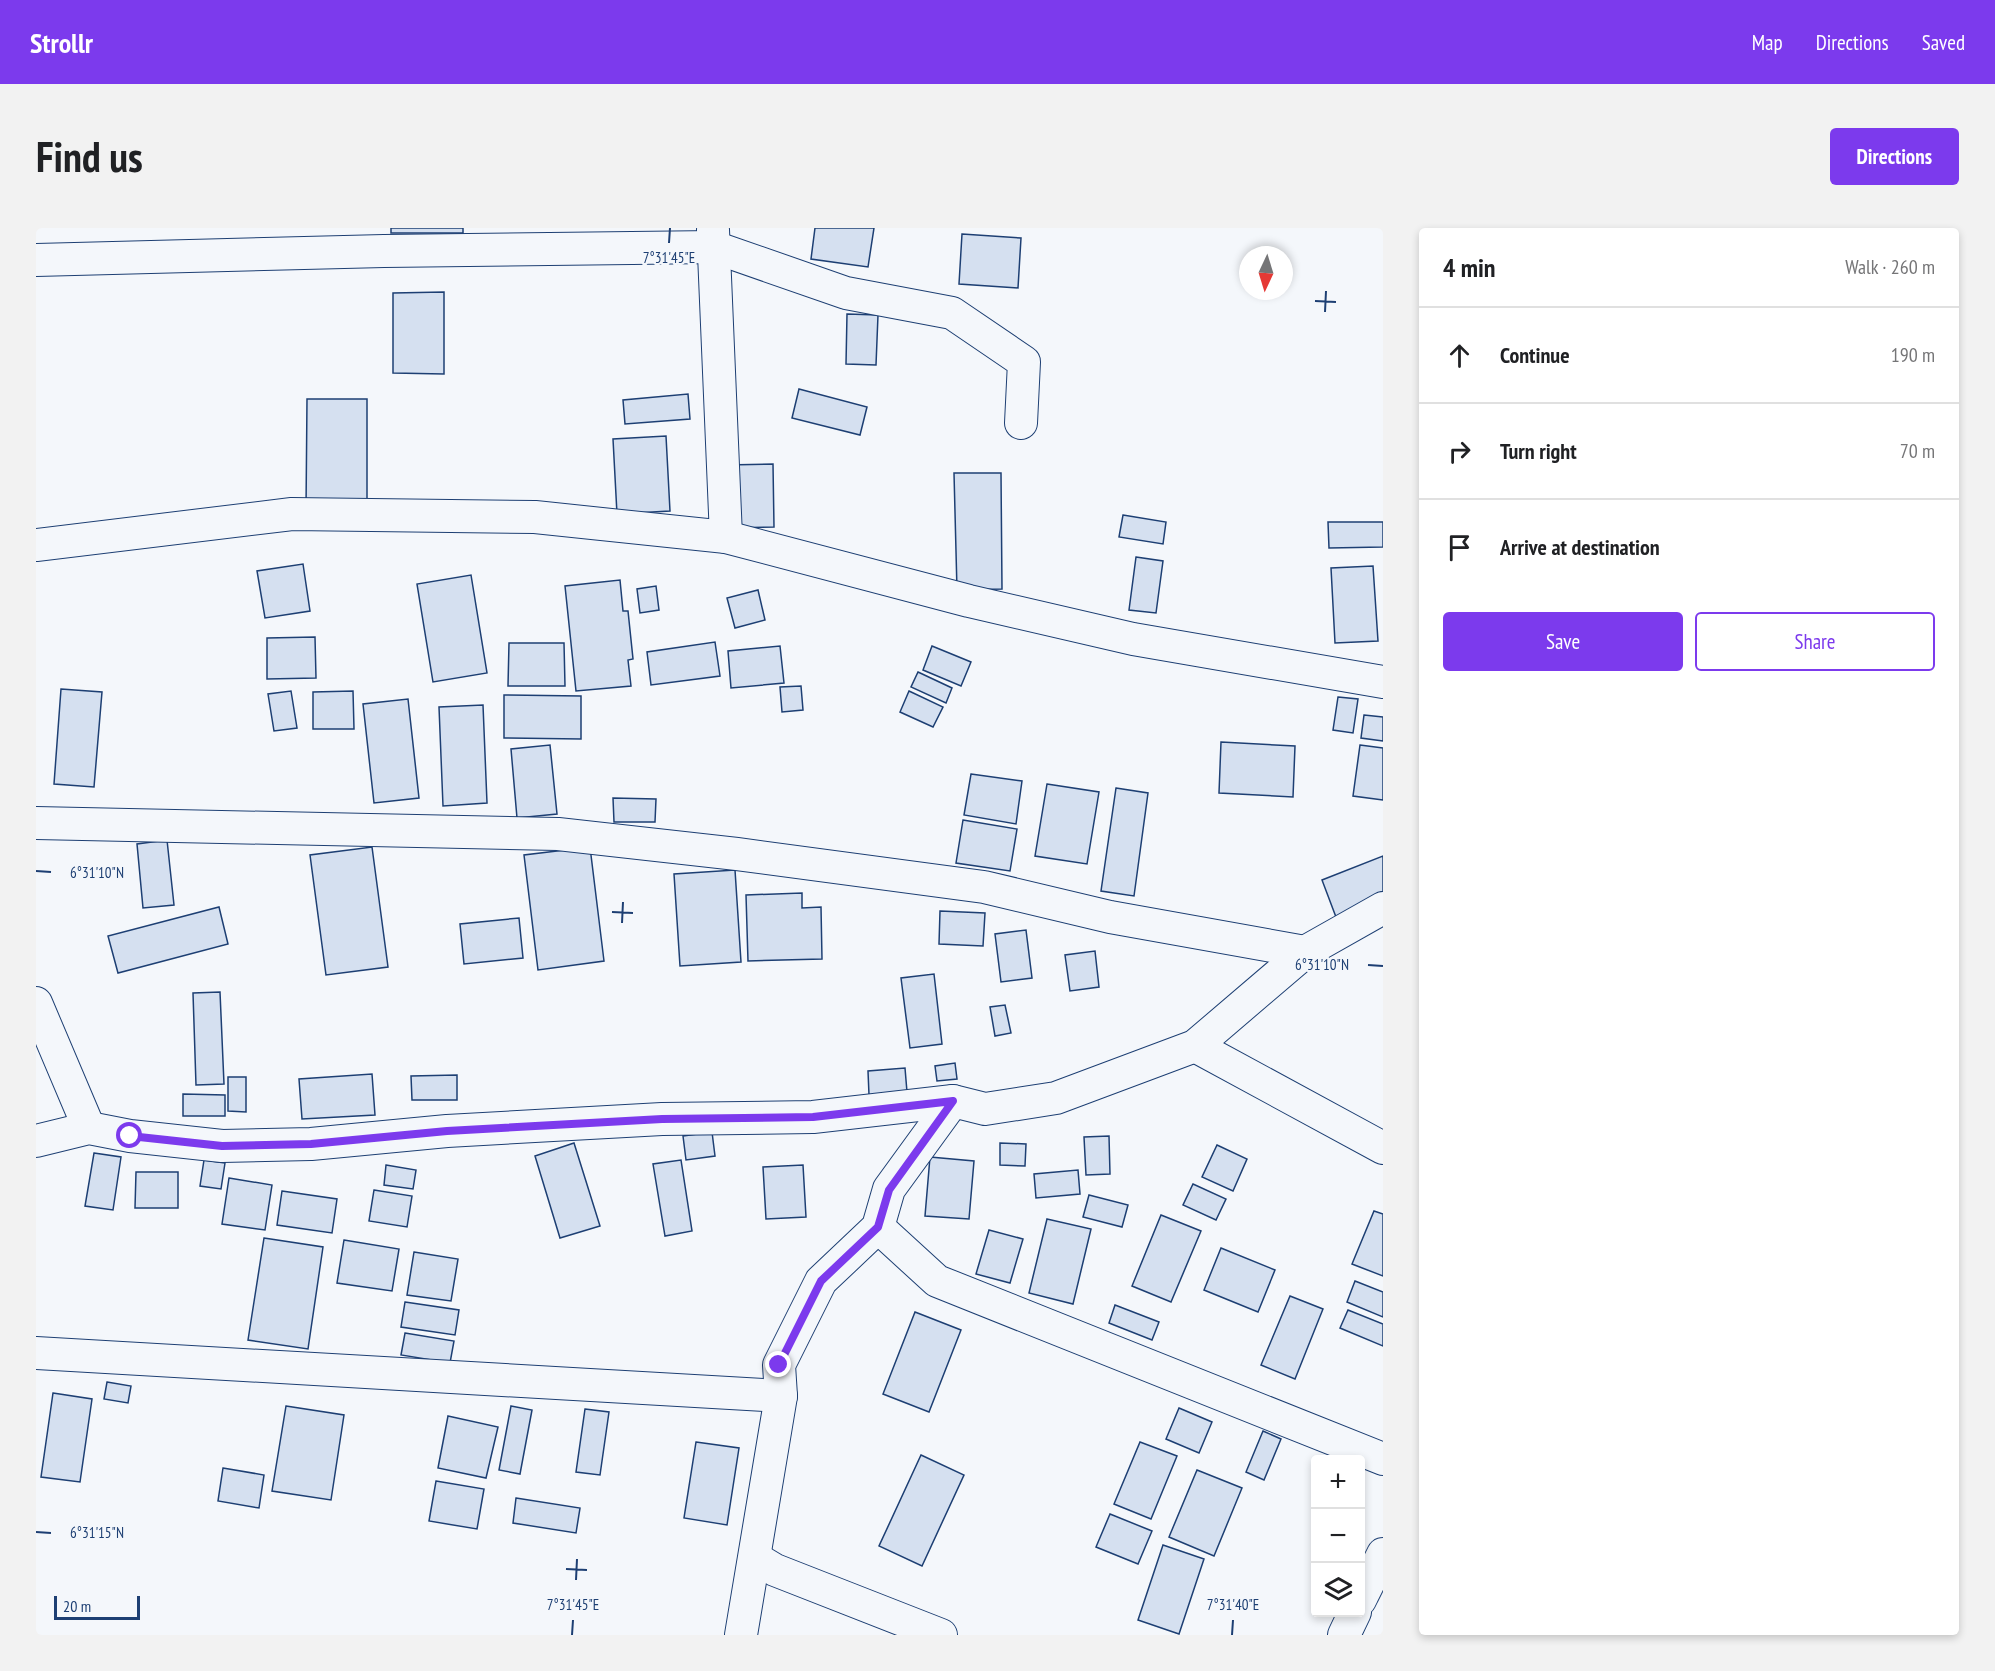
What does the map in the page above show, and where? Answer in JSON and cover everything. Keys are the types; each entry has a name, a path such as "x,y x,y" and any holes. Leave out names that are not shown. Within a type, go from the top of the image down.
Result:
{"street":[{"path":"713,238 726,537"},
{"path":"36,260 713,238 846,293 952,313 1024,362 1021,423"},
{"path":"36,545 292,514 536,517 726,537 969,601 1133,639 1383,682"},
{"path":"36,823 558,834 737,854 984,887 1110,917 1305,952"},
{"path":"36,1141 89,1128 130,1136 222,1146 311,1144 447,1131 638,1121 813,1117 953,1101 985,1109 1056,1098 1195,1046 1305,952 1383,908"},
{"path":"36,1004 89,1128"},
{"path":"1195,1046 1383,1148"},
{"path":"741,1635 781,1396 779,1365 821,1281 878,1227 889,1190 953,1101"},
{"path":"878,1227 937,1281 1383,1459"},
{"path":"36,1353 781,1396"},
{"path":"1365,1590 1383,1554"},
{"path":"754,1558 775,1570 941,1635"},
{"path":"1344,1635 1353,1617"}],"building":[{"path":"391,228 463,228 463,233 391,233"},
{"path":"815,228 874,228 868,267 811,259"},
{"path":"962,234 1021,238 1018,288 959,284"},
{"path":"444,292 444,374 393,373 393,293"},
{"path":"847,314 878,315 876,365 846,364"},
{"path":"799,389 867,407 860,435 792,418"},
{"path":"688,394 690,419 625,424 623,400"},
{"path":"307,399 367,399 367,510 306,510"},
{"path":"666,436 670,511 617,514 613,439"},
{"path":"773,464 774,527 728,528 726,465"},
{"path":"954,473 1001,473 1002,589 957,590"},
{"path":"1123,515 1166,522 1163,544 1119,537"},
{"path":"1328,522 1383,522 1383,547 1329,548"},
{"path":"1136,557 1163,561 1156,613 1129,610"},
{"path":"303,564 310,611 265,618 257,571"},
{"path":"1373,566 1378,641 1335,643 1331,568"},
{"path":"471,575 487,673 433,682 417,584"},
{"path":"620,580 623,611 628,611 633,659 628,660 631,686 576,691 565,586"},
{"path":"656,586 659,610 640,613 637,589"},
{"path":"758,590 765,620 735,628 727,598"},
{"path":"315,637 316,678 267,679 267,638"},
{"path":"715,642 720,676 651,685 647,652"},
{"path":"509,643 564,643 565,686 508,686"},
{"path":"780,646 784,683 731,688 728,651"},
{"path":"932,646 971,662 961,686 923,670"},
{"path":"918,672 952,688 946,703 911,687"},
{"path":"801,686 803,710 782,712 780,687"},
{"path":"61,689 102,692 94,787 54,784"},
{"path":"291,691 297,728 274,731 268,694"},
{"path":"353,691 354,729 313,729 313,692"},
{"path":"909,691 943,707 933,727 900,712"},
{"path":"504,695 581,696 581,739 504,738"},
{"path":"1338,697 1358,699 1353,733 1333,730"},
{"path":"408,699 419,798 374,803 363,704"},
{"path":"483,705 487,803 443,806 439,707"},
{"path":"1364,715 1383,717 1383,741 1361,738"},
{"path":"1221,742 1295,746 1293,797 1219,793"},
{"path":"550,745 557,814 517,818 511,749"},
{"path":"1360,745 1383,748 1383,800 1353,796"},
{"path":"971,774 1022,781 1016,824 964,815"},
{"path":"1047,784 1099,792 1087,864 1035,856"},
{"path":"1116,788 1148,793 1134,896 1101,891"},
{"path":"613,798 656,799 655,822 614,822"},
{"path":"963,820 1017,829 1010,871 956,863"},
{"path":"167,840 174,905 143,908 137,844"},
{"path":"372,847 388,967 326,975 310,855"},
{"path":"590,847 604,961 538,970 524,855"},
{"path":"1383,856 1383,892 1339,925 1322,880"},
{"path":"735,870 741,962 680,966 674,874"},
{"path":"802,893 802,908 821,907 822,959 748,961 746,895"},
{"path":"219,907 228,944 118,973 108,936"},
{"path":"940,911 985,913 983,946 939,944"},
{"path":"519,918 523,958 464,964 460,924"},
{"path":"1026,930 1032,978 1001,982 995,934"},
{"path":"1095,951 1099,987 1070,991 1065,955"},
{"path":"934,974 942,1044 910,1048 901,978"},
{"path":"220,992 224,1084 196,1085 193,993"},
{"path":"1005,1005 1011,1033 995,1036 990,1007"},
{"path":"955,1063 957,1079 937,1081 935,1066"},
{"path":"905,1068 907,1092 869,1095 868,1071"},
{"path":"372,1074 375,1115 302,1119 299,1079"},
{"path":"457,1075 457,1100 412,1100 411,1076"},
{"path":"228,1077 246,1077 246,1112 228,1111"},
{"path":"183,1094 225,1095 225,1116 183,1116"},
{"path":"712,1132 715,1156 686,1160 683,1136"},
{"path":"1109,1136 1110,1174 1086,1175 1084,1137"},
{"path":"574,1143 600,1226 560,1238 535,1156"},
{"path":"1000,1143 1026,1144 1025,1166 1000,1165"},
{"path":"1217,1145 1247,1159 1233,1191 1202,1177"},
{"path":"94,1153 121,1157 113,1210 85,1206"},
{"path":"930,1157 974,1161 969,1219 925,1216"},
{"path":"204,1160 225,1163 221,1189 200,1186"},
{"path":"681,1160 692,1231 665,1236 653,1164"},
{"path":"386,1165 416,1170 413,1189 384,1185"},
{"path":"803,1165 806,1217 766,1219 763,1167"},
{"path":"1078,1170 1080,1194 1036,1198 1034,1174"},
{"path":"136,1172 178,1172 178,1208 135,1208"},
{"path":"229,1178 272,1185 265,1230 222,1224"},
{"path":"1193,1184 1226,1199 1216,1220 1183,1205"},
{"path":"374,1190 412,1196 407,1227 369,1221"},
{"path":"282,1191 337,1199 332,1233 277,1225"},
{"path":"1089,1195 1128,1205 1122,1227 1083,1217"},
{"path":"1374,1211 1383,1214 1383,1276 1352,1264"},
{"path":"1161,1215 1201,1231 1171,1302 1132,1286"},
{"path":"1047,1219 1091,1229 1073,1304 1029,1293"},
{"path":"989,1230 1023,1239 1010,1283 976,1274"},
{"path":"264,1238 323,1247 308,1349 248,1340"},
{"path":"344,1240 399,1249 392,1291 337,1283"},
{"path":"1221,1248 1275,1270 1258,1312 1204,1290"},
{"path":"414,1252 458,1259 451,1301 407,1295"},
{"path":"1355,1281 1383,1292 1383,1317 1347,1302"},
{"path":"1290,1296 1323,1309 1295,1379 1261,1365"},
{"path":"405,1302 459,1310 455,1335 401,1327"},
{"path":"1115,1305 1159,1322 1152,1340 1109,1323"},
{"path":"1348,1310 1383,1324 1383,1346 1340,1328"},
{"path":"915,1312 961,1330 929,1412 883,1394"},
{"path":"405,1333 454,1341 450,1363 401,1355"},
{"path":"107,1382 131,1386 128,1403 104,1399"},
{"path":"53,1393 92,1399 80,1482 41,1477"},
{"path":"286,1406 344,1415 331,1500 272,1491"},
{"path":"511,1406 532,1410 520,1474 499,1470"},
{"path":"1179,1408 1212,1422 1199,1453 1166,1439"},
{"path":"585,1409 609,1412 600,1475 576,1472"},
{"path":"448,1416 498,1427 486,1478 438,1468"},
{"path":"1263,1431 1281,1439 1264,1480 1246,1472"},
{"path":"696,1442 739,1448 727,1525 684,1518"},
{"path":"1140,1442 1177,1456 1151,1519 1114,1504"},
{"path":"921,1455 964,1475 922,1566 879,1546"},
{"path":"223,1468 264,1475 259,1508 218,1501"},
{"path":"1197,1470 1242,1488 1214,1556 1169,1537"},
{"path":"436,1481 484,1489 477,1529 429,1521"},
{"path":"516,1498 580,1508 576,1533 513,1523"},
{"path":"1110,1514 1152,1531 1138,1564 1096,1547"},
{"path":"1163,1545 1204,1559 1179,1634 1138,1620"}],"route":[{"path":"130,1136 222,1146 311,1144 447,1131 662,1119 813,1117 953,1101 889,1190 878,1227 821,1281 779,1365"}]}
